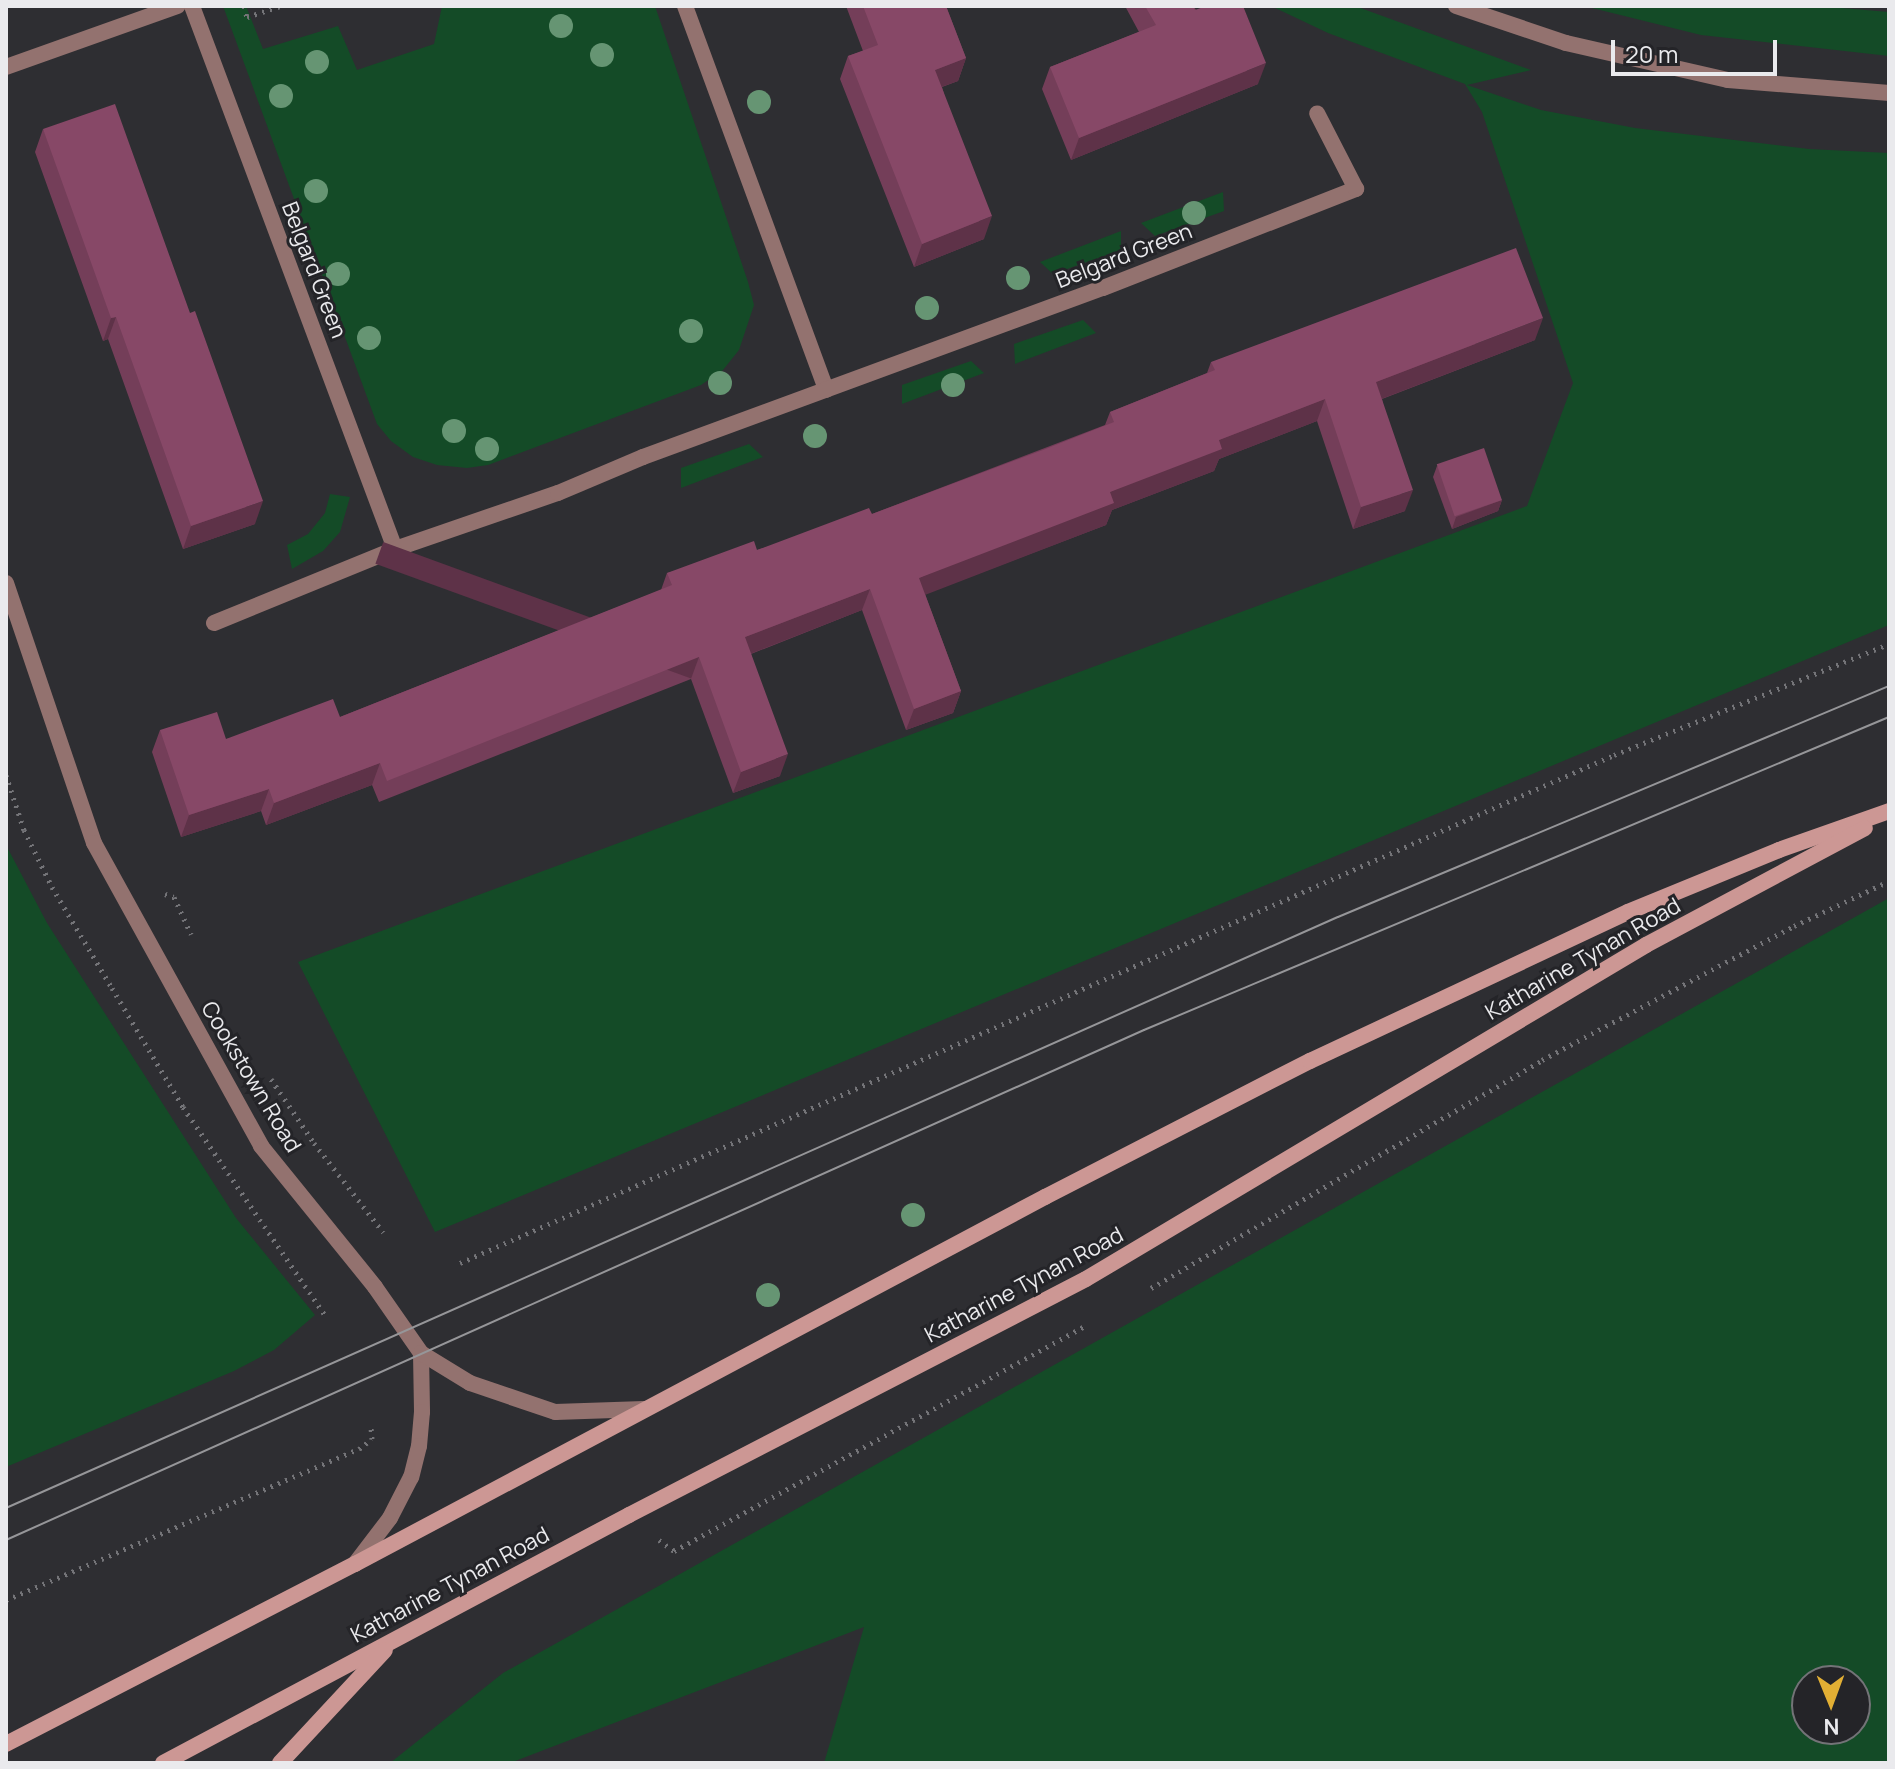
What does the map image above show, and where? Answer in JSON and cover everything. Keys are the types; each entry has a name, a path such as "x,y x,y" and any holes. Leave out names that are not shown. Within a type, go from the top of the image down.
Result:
{"main road":[{"name":"Katharine Tynan Road","path":"6,1744 355,1564 644,1409 1310,1061 1628,912 1779,850 1889,813"},
{"name":"Katharine Tynan Road","path":"163,1763 1086,1279 1646,945 1889,813"},
{"path":"280,1763 394,1640"}],"street":[{"path":"6,67 177,6"},
{"name":"Belgard Green","path":"192,6 395,549"},
{"path":"685,6 826,390"},
{"path":"1456,6 1566,43 1728,80 1889,93"},
{"name":"Belgard Green","path":"214,623 395,549 558,493 643,457 1103,288 1356,189 1317,113"},
{"name":"Cookstown Road","path":"6,583 100,854 261,1146 375,1287 421,1353"},
{"path":"355,1564 390,1518 411,1477 419,1446 422,1412 421,1353"},
{"name":"Katharine Tynan Road","path":"421,1353 470,1383 555,1412 644,1409"}],"path":[{"path":"244,6 247,17 280,6"},
{"path":"460,1263 1614,755 1889,644"},
{"path":"6,775 35,853 97,963 183,1107 325,1315"},
{"path":"1139,1295 1542,1060 1794,926 1889,881"},
{"path":"161,893 174,897 193,938"},
{"path":"269,1076 314,1143 386,1236"},
{"path":"674,1551 1099,1318"},
{"path":"6,1600 359,1449 372,1439 371,1427"}],"green space":[{"path":"223,6 246,6 263,49 338,26 357,70 434,44 442,6 655,6 754,305 739,350 723,370 701,385 488,465 467,468 437,465 413,457 391,441 377,424"},
{"path":"1271,6 1355,6 1531,70 1467,85 1541,110 1635,128 1809,149 1889,153 1889,625 435,1232 298,962 1527,506 1573,383 1482,112 1465,84 1328,33"},
{"path":"1584,6 1818,6 1889,12 1889,56 1701,35"},
{"path":"1223,192 1224,211 1155,236 1141,223"},
{"path":"1121,231 1121,250 1053,274 1040,262"},
{"path":"1083,320 1096,333 1015,364 1014,344"},
{"path":"971,361 984,373 902,404 902,385"},
{"path":"749,444 763,457 681,488 681,468"},
{"path":"330,494 350,497 340,532 323,551 292,569 287,545 308,534 325,513"},
{"path":"6,845 47,923 236,1218 315,1315 274,1350 234,1371 6,1467"},
{"path":"1889,898 1889,1763 824,1763 864,1627 510,1763 390,1763 503,1673"}],"building":[{"path":"863,6 946,6 966,58 935,70 992,216 922,244 848,56 878,45"},
{"path":"1145,6 1193,6 1195,10 1206,6 1243,6 1266,63 1079,138 1050,67 1156,25"},
{"path":"115,104 190,313 195,311 263,501 191,526 116,317 111,318 43,129"},
{"path":"1516,248 1543,318 1376,382 1413,490 1361,507 1325,399 1219,440 1222,449 1110,492 1114,503 919,578 961,691 914,709 870,589 745,637 788,754 741,772 699,657 387,781 380,763 274,803 269,789 189,815 160,730 217,712 226,739 333,699 340,717 672,585 667,573 754,541 757,550 869,508 872,514 1114,422 1110,412 1215,370 1211,362"},
{"path":"1484,448 1502,500 1455,516 1437,464"}],"tram line":[{"path":"6,1508 1338,917 1889,686"},
{"path":"6,1540 1144,1030 1889,717"}]}
